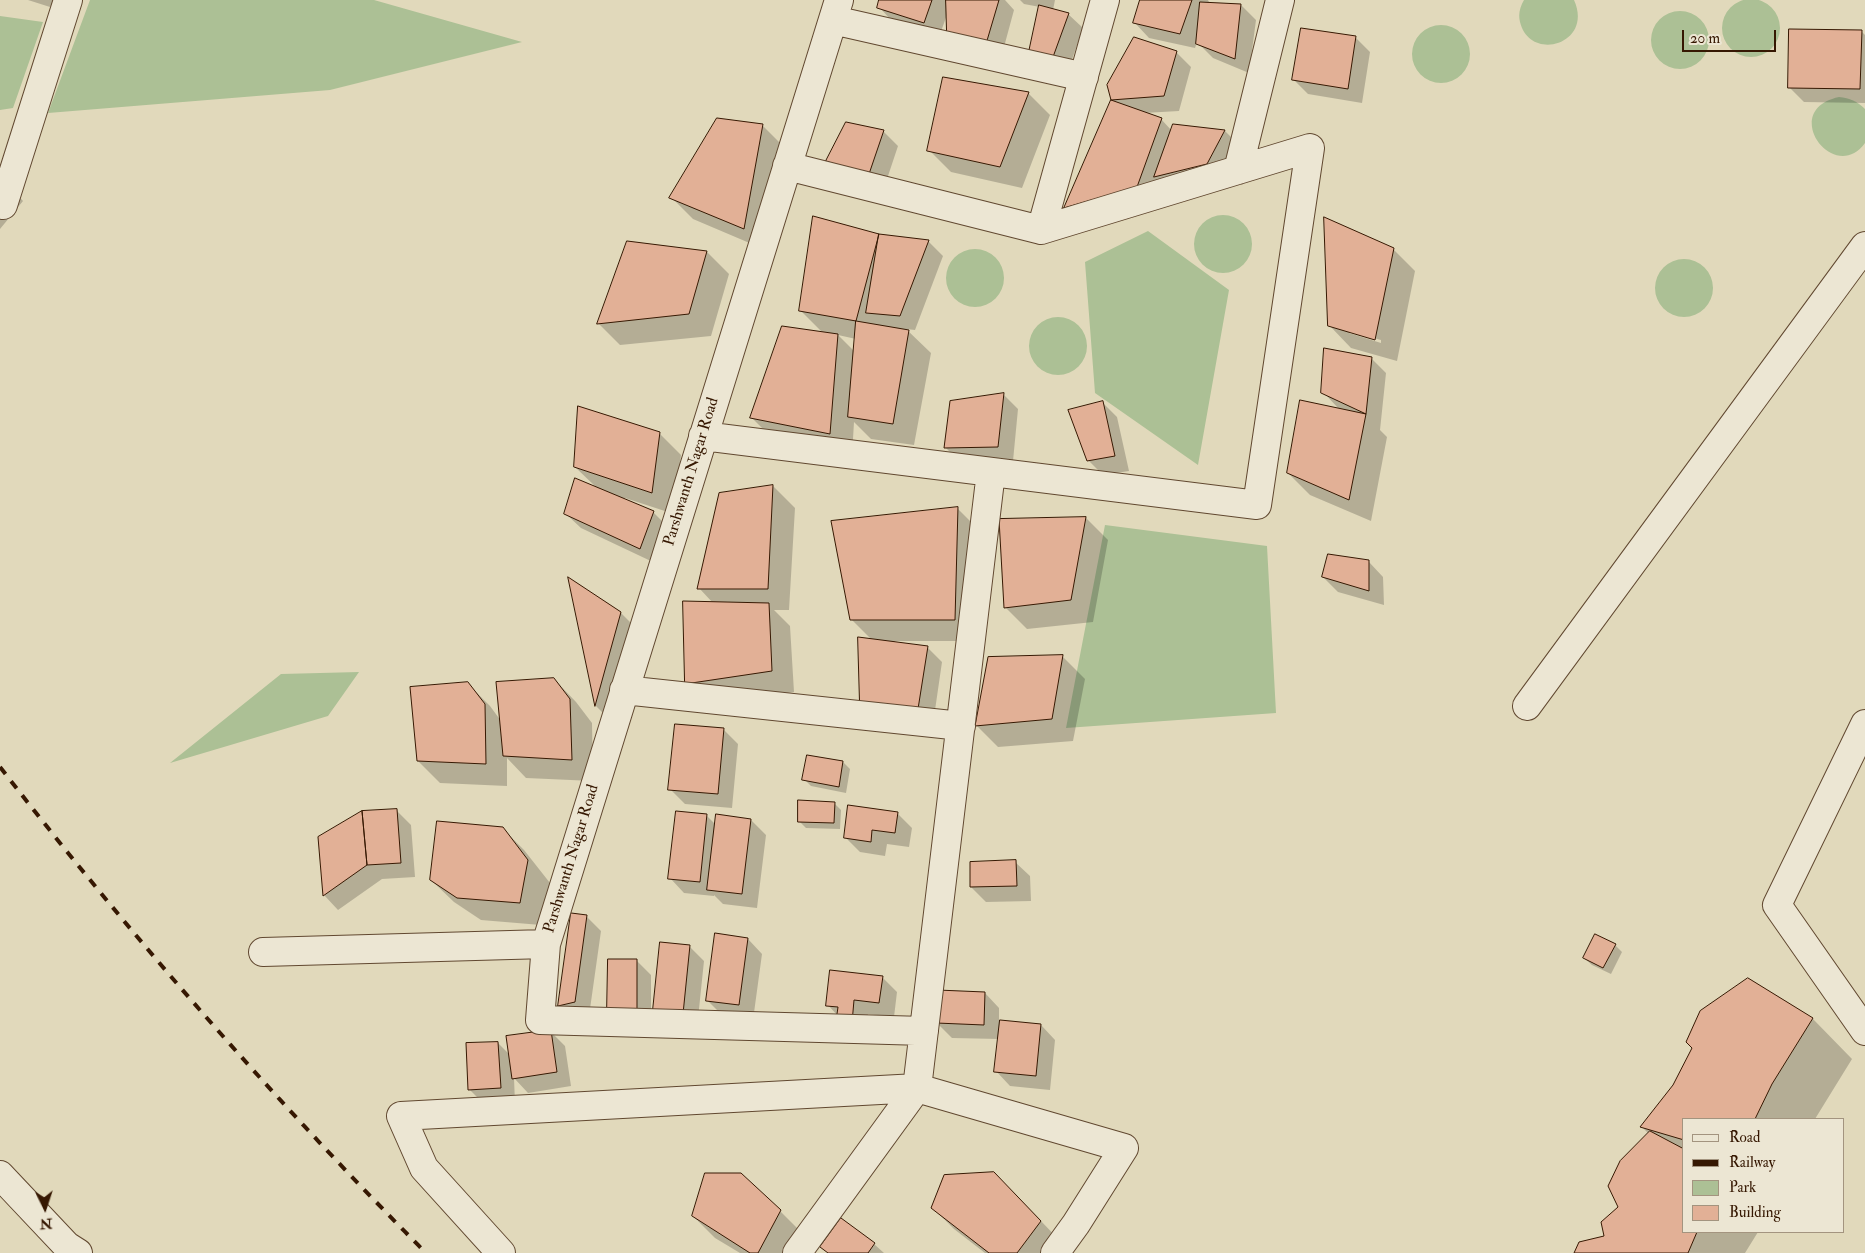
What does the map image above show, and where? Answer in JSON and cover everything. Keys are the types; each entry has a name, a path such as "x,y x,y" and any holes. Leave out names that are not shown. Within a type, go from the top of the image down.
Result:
{"street":[{"path":"3,205 68,0"},
{"path":"1041,230 1105,0"},
{"path":"1238,170 1280,0"},
{"path":"836,10 1084,77"},
{"name":"Parshwanth Nagar Road","path":"836,10 546,944 540,1020 924,1031"},
{"path":"703,436 1257,505 1310,148 1041,230 787,166"},
{"path":"1527,706 1865,246"},
{"path":"797,1253 917,1088 991,472"},
{"path":"624,690 961,726"},
{"path":"1865,724 1777,905 1865,1031"},
{"path":"263,952 546,944"},
{"path":"501,1253 424,1168 401,1116 917,1088 1124,1148 1076,1224 1055,1253"},
{"path":"0,1175 67,1246 78,1253"}],"green space":[{"path":"1745,-1 1757,-1 1772,7 1780,22 1780,34 1772,49 1757,57 1745,57 1730,49 1722,34 1722,22 1730,7"},
{"path":"90,0 374,0 522,42 330,90 48,113"},
{"path":"1524,0 1574,0 1578,15 1575,28 1568,37 1558,43 1547,45 1535,42 1526,35 1520,22 1521,5"},
{"path":"1674,11 1686,11 1701,19 1709,34 1709,46 1701,61 1686,69 1674,69 1659,61 1651,46 1651,34 1659,19"},
{"path":"0,16 43,22 13,108 0,110"},
{"path":"1435,25 1447,25 1462,33 1470,48 1470,60 1462,75 1447,83 1435,83 1420,75 1412,60 1412,48 1420,33"},
{"path":"1839,97 1853,100 1865,109 1865,143 1852,154 1839,156 1827,151 1818,141 1812,129 1813,116 1821,104"},
{"path":"1217,215 1229,215 1244,223 1252,238 1252,250 1244,265 1229,273 1217,273 1202,265 1194,250 1194,238 1202,223"},
{"path":"1148,231 1229,290 1198,465 1095,393 1085,262"},
{"path":"969,249 981,249 996,257 1004,272 1004,284 996,299 981,307 969,307 954,299 946,284 946,272 954,257"},
{"path":"1678,259 1690,259 1705,267 1713,282 1713,294 1705,309 1690,317 1678,317 1663,309 1655,294 1655,282 1663,267"},
{"path":"1052,317 1064,317 1079,325 1087,340 1087,352 1079,367 1064,375 1052,375 1037,367 1029,352 1029,340 1037,325"},
{"path":"1105,525 1267,546 1276,713 1066,728"},
{"path":"359,672 328,716 170,763 281,674"}],"building":[{"path":"879,0 932,0 924,23 877,8"},
{"path":"946,0 999,0 986,44 947,33"},
{"path":"1140,0 1192,0 1180,34 1133,23"},
{"path":"1200,2 1241,4 1235,59 1196,44"},
{"path":"1039,5 1069,13 1053,57 1029,52"},
{"path":"1301,28 1356,36 1348,89 1292,80"},
{"path":"1789,29 1862,30 1860,89 1788,88"},
{"path":"1134,37 1177,51 1164,96 1111,100 1107,85"},
{"path":"943,77 1029,92 1000,167 927,151"},
{"path":"1111,100 1162,118 1137,187 1064,208"},
{"path":"717,118 763,124 744,229 669,198"},
{"path":"846,122 884,130 868,177 826,161"},
{"path":"1173,124 1225,130 1207,164 1154,177"},
{"path":"813,216 879,234 856,321 799,311"},
{"path":"1324,217 1394,248 1375,340 1328,326"},
{"path":"879,234 929,240 900,316 866,313"},
{"path":"627,241 707,251 689,314 597,324"},
{"path":"856,321 909,330 893,424 848,417"},
{"path":"782,326 838,334 830,434 750,418"},
{"path":"1324,348 1372,357 1366,414 1321,393"},
{"path":"1004,393 998,447 944,448 950,401"},
{"path":"1300,400 1366,414 1349,500 1287,473"},
{"path":"1103,401 1115,456 1087,461 1068,410"},
{"path":"578,406 660,432 652,493 574,467"},
{"path":"575,478 654,511 640,549 564,514"},
{"path":"773,485 768,589 697,589 719,493"},
{"path":"958,507 955,620 850,620 831,521"},
{"path":"1086,517 1071,600 1004,608 999,519"},
{"path":"1328,554 1369,560 1369,591 1322,577"},
{"path":"568,577 621,612 595,706"},
{"path":"683,601 769,603 772,671 685,684"},
{"path":"858,637 928,646 918,709 860,705"},
{"path":"1063,655 1052,719 975,726 988,657"},
{"path":"554,678 570,699 572,760 503,756 496,682"},
{"path":"468,682 485,704 486,764 417,761 410,687"},
{"path":"675,724 724,728 718,794 668,790"},
{"path":"807,755 843,761 839,787 802,780"},
{"path":"798,800 835,802 834,823 798,822"},
{"path":"848,805 898,812 895,833 872,830 871,842 844,838"},
{"path":"397,809 401,863 367,865 362,811"},
{"path":"362,811 367,865 323,896 318,837"},
{"path":"676,811 707,814 700,882 668,879"},
{"path":"716,814 751,819 742,894 707,890"},
{"path":"437,821 503,827 528,860 520,903 457,898 430,880"},
{"path":"1016,860 1017,886 970,887 970,862"},
{"path":"571,913 587,915 575,1002 558,1006"},
{"path":"715,933 748,938 739,1005 706,1001"},
{"path":"1595,934 1616,944 1603,968 1583,958"},
{"path":"660,942 690,945 683,1014 653,1010"},
{"path":"608,959 637,959 637,1012 607,1012"},
{"path":"830,970 883,976 879,1003 854,1000 852,1023 836,1021 838,1007 826,1006"},
{"path":"1748,978 1813,1018 1772,1084 1755,1118 1682,1118 1682,1139 1640,1127 1673,1085 1692,1048 1686,1042 1700,1011"},
{"path":"937,990 985,992 984,1025 936,1023"},
{"path":"1000,1020 1041,1024 1036,1076 994,1072"},
{"path":"551,1030 557,1072 512,1079 506,1036"},
{"path":"498,1042 501,1088 468,1090 466,1043"},
{"path":"1650,1131 1682,1148 1682,1233 1697,1233 1688,1253 1574,1253 1579,1242 1604,1236 1601,1222 1618,1207 1608,1186 1620,1161"},
{"path":"994,1172 1041,1221 1017,1253 989,1253 931,1208 944,1175"},
{"path":"705,1173 741,1173 781,1210 758,1253 750,1253 692,1216"},
{"path":"841,1218 875,1243 868,1253 828,1253 820,1247"}],"railway":[{"path":"0,767 101,893 205,1016 369,1195 426,1253"}]}
